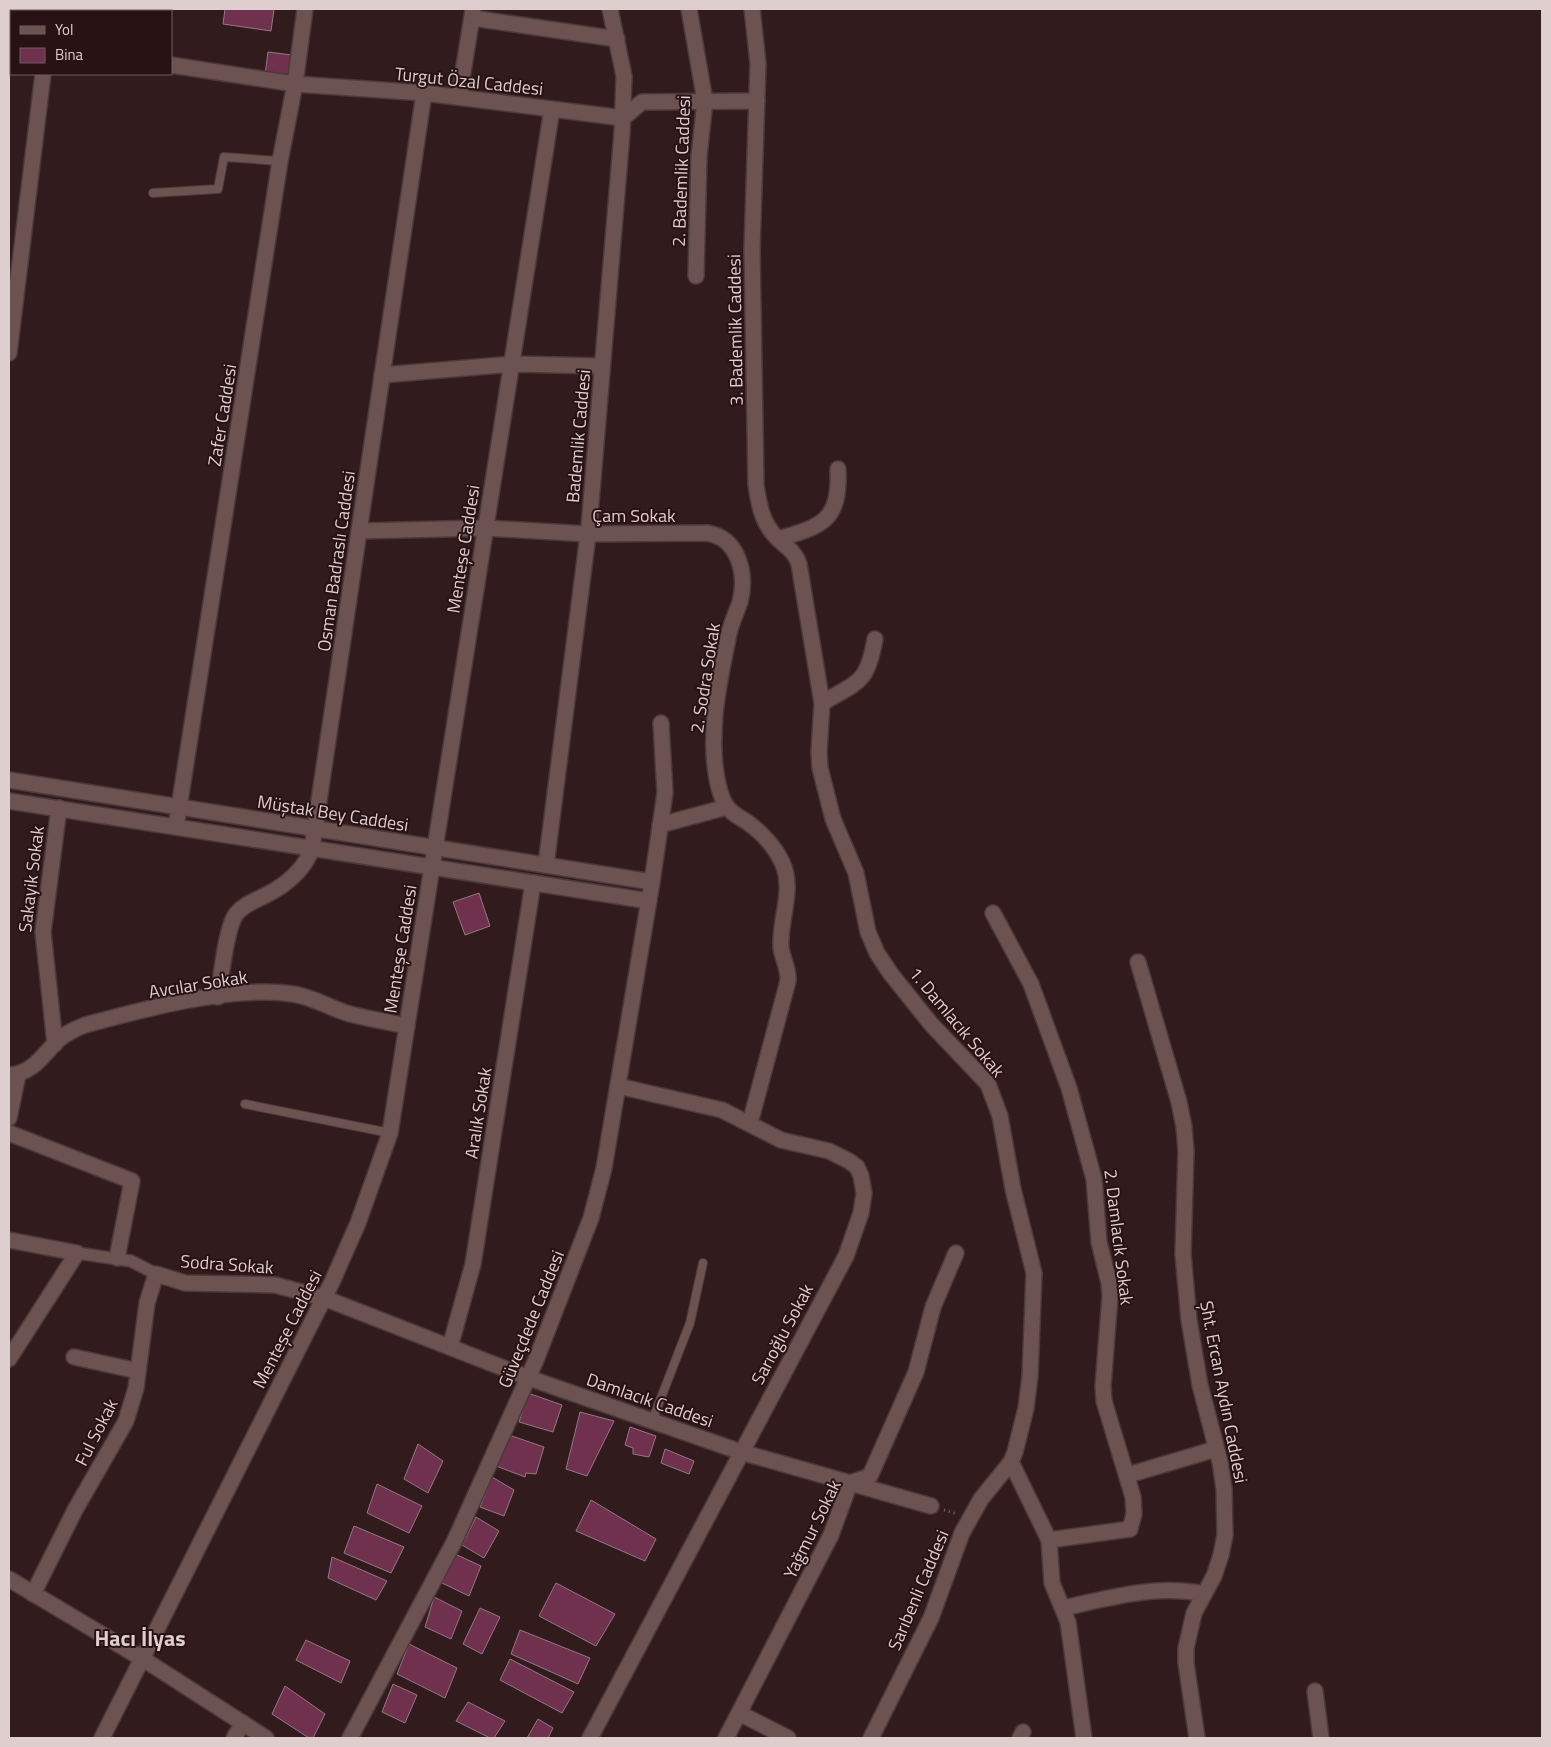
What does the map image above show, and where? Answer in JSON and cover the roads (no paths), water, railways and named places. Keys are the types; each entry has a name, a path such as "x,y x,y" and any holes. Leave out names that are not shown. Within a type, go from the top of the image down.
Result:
{"street":[{"name":"Zafer Caddesi","path":"176,827 280,161 295,84 305,9"},
{"name":"Bademlik Caddesi","path":"546,865 588,534 623,118 624,76 610,9"},
{"name":"2. Bademlik Caddesi","path":"689,9 705,101 700,156 696,276"},
{"name":"3. Bademlik Caddesi","path":"752,9 758,48 752,249 756,485 762,515 778,539"},
{"path":"459,97 473,14 617,39"},
{"name":"Turgut Özal Caddesi","path":"172,65 295,84 424,93 623,118"},
{"path":"9,354 43,75"},
{"name":"Osman Badraslı Caddesi","path":"218,997 233,919 245,906 268,894 298,872 306,862 312,848 424,93"},
{"path":"623,118 642,102 757,101"},
{"name":"Menteşe Caddesi","path":"102,1738 324,1298 358,1223 390,1133 552,109"},
{"path":"382,375 512,364 602,366"},
{"path":"778,539 801,532 829,516 837,504 838,469"},
{"name":"Çam Sokak","path":"359,531 486,528 588,534 699,533"},
{"name":"2. Sodra Sokak","path":"699,533 721,537 732,547 739,560 742,578 740,601 729,632 714,719 713,738 716,772 720,790 727,807"},
{"name":"1. Damlacık Sokak","path":"778,539 794,553 799,564 822,703 820,768 833,819 856,873 871,940 891,974 931,1024 983,1076 993,1094 1000,1116 1013,1189 1032,1263 1034,1287 1032,1347 1026,1408 1020,1438 1010,1462"},
{"path":"822,703 864,677 871,660 875,639"},
{"name":"Güveçdede Caddesi","path":"350,1738 455,1540 529,1378 591,1218 604,1168 649,901 665,793 662,723"},
{"name":"Müştak Bey Caddesi","path":"9,780 652,882"},
{"path":"9,800 649,901"},
{"path":"660,825 727,807 755,828 777,852 787,875 788,889 781,933 788,981 750,1123"},
{"name":"Sakayik Sokak","path":"55,1044 43,932 59,808"},
{"name":"Aralık Sokak","path":"450,1347 473,1264 533,882"},
{"name":"2. Damlacık Sokak","path":"993,912 1030,984 1044,1018 1068,1088 1094,1179 1099,1242 1109,1283 1110,1296 1103,1386 1104,1401 1128,1475 1134,1514 1130,1529 1049,1540"},
{"name":"Şht. Ercan Aydın Caddesi","path":"1138,962 1180,1102 1186,1151 1183,1254 1188,1311 1193,1349 1224,1489 1225,1535 1221,1555 1214,1576 1194,1613 1186,1648 1186,1663 1197,1738"},
{"name":"Avcılar Sokak","path":"13,1075 34,1065 71,1030 85,1025 218,997 265,993 292,994 314,999 350,1014 407,1026"},
{"path":"9,1118 13,1075"},
{"name":"Sarıoğlu Sokak","path":"590,1738 846,1256 859,1221 864,1194 861,1176 857,1167 849,1160 829,1151 781,1140 750,1123 716,1108 618,1086"},
{"path":"9,1133 132,1181 117,1258"},
{"path":"9,1240 77,1252 23,1340 9,1359"},
{"name":"Sodra Sokak","path":"77,1252 131,1262 156,1274 185,1283 275,1285 324,1298"},
{"name":"Yağmur Sokak","path":"726,1738 827,1544 850,1483 870,1476 916,1372 933,1306 956,1253"},
{"name":"Ful Sokak","path":"33,1594 75,1510 126,1421 138,1371 144,1317 156,1274"},
{"name":"Damlacık Caddesi","path":"324,1298 529,1378 741,1452 931,1506"},
{"path":"74,1357 138,1371"},
{"path":"1128,1475 1216,1449"},
{"path":"1010,1462 1049,1540 1052,1583 1070,1630 1084,1738"},
{"name":"Sarıbenli Caddesi","path":"871,1738 930,1618 954,1552 971,1518 981,1500 1010,1462"},
{"path":"9,1579 143,1659 266,1738"},
{"path":"1063,1608 1158,1590 1185,1590 1204,1594"},
{"path":"1315,1691 1322,1738"},
{"path":"739,1713 788,1738"},
{"path":"234,1738 242,1723"}],"lane":[{"path":"153,193 218,189 224,157 280,161"},
{"path":"245,1104 390,1133"},
{"path":"652,1421 690,1323 702,1263"}],"district":[{"name":"Hacı İlyas","path":"140,1638"}]}
